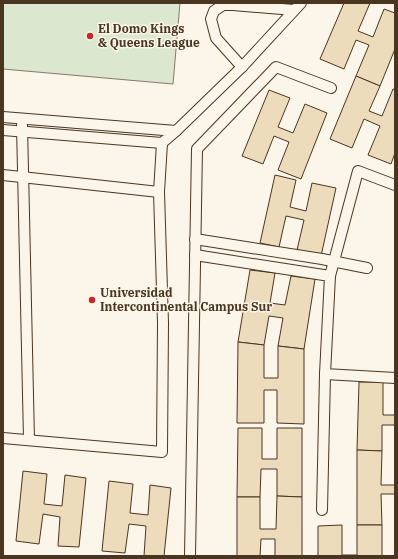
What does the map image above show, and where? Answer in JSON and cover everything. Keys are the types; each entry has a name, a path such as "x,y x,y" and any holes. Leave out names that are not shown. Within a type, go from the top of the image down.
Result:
{"lane":[{"path":"242,66 216,38 211,19 214,11 223,5 297,7"},
{"path":"3,130 162,143 242,66 297,7"},
{"path":"190,556 197,149 276,67 332,88"},
{"path":"3,117 176,131"},
{"path":"23,118 22,132 29,439"},
{"path":"3,438 29,439 162,452 161,414 163,323 159,192 162,143"},
{"path":"322,510 325,374 330,276 358,171 395,185"},
{"path":"3,175 159,192"},
{"path":"195,239 367,268"},
{"path":"195,255 330,276"},
{"path":"325,374 395,378"}],"green space":[{"name":"El Domo Kings & Queens League","path":"3,3 180,3 173,84 3,69"}],"building":[{"path":"344,3 370,3 358,31 373,37 384,9 395,13 395,49 380,86 356,76 369,45 356,40 344,69 320,59"},
{"path":"356,76 380,86 369,111 382,116 393,89 395,90 395,153 391,164 368,155 380,126 364,119 352,148 330,139"},
{"path":"269,90 290,98 278,127 293,133 305,104 327,113 301,179 278,170 289,142 274,136 263,164 242,156"},
{"path":"275,175 296,180 290,207 306,211 312,183 336,188 321,256 297,250 304,220 286,216 279,247 260,243"},
{"path":"250,270 275,273 270,303 285,305 291,276 315,279 304,349 278,346 283,318 269,316 264,345 238,342"},
{"path":"238,342 264,345 264,378 278,378 278,346 304,349 304,424 277,423 277,390 264,390 264,423 237,423"},
{"path":"359,382 383,382 383,415 395,415 395,425 382,425 382,451 357,450"},
{"path":"238,428 262,428 262,459 277,459 277,428 302,428 302,497 277,496 277,469 261,469 260,497 237,497"},
{"path":"357,450 382,451 381,485 395,485 395,494 381,494 382,525 357,525"},
{"path":"23,471 47,474 44,504 62,506 65,475 86,478 79,547 58,546 60,517 43,514 39,544 16,541"},
{"path":"109,481 133,484 130,513 148,515 150,485 171,488 164,556 144,556 146,526 129,524 125,553 102,551"},
{"path":"277,496 302,497 302,556 275,556 275,539 261,539 260,556 237,556 237,497 260,497 260,529 276,529"},
{"path":"342,525 342,555 357,555 357,525 382,525 382,556 318,556 318,526"}],"place":[{"name":"El Domo Kings & Queens League","path":"90,36"},
{"name":"Universidad Intercontinental Campus Sur","path":"92,300"}]}
